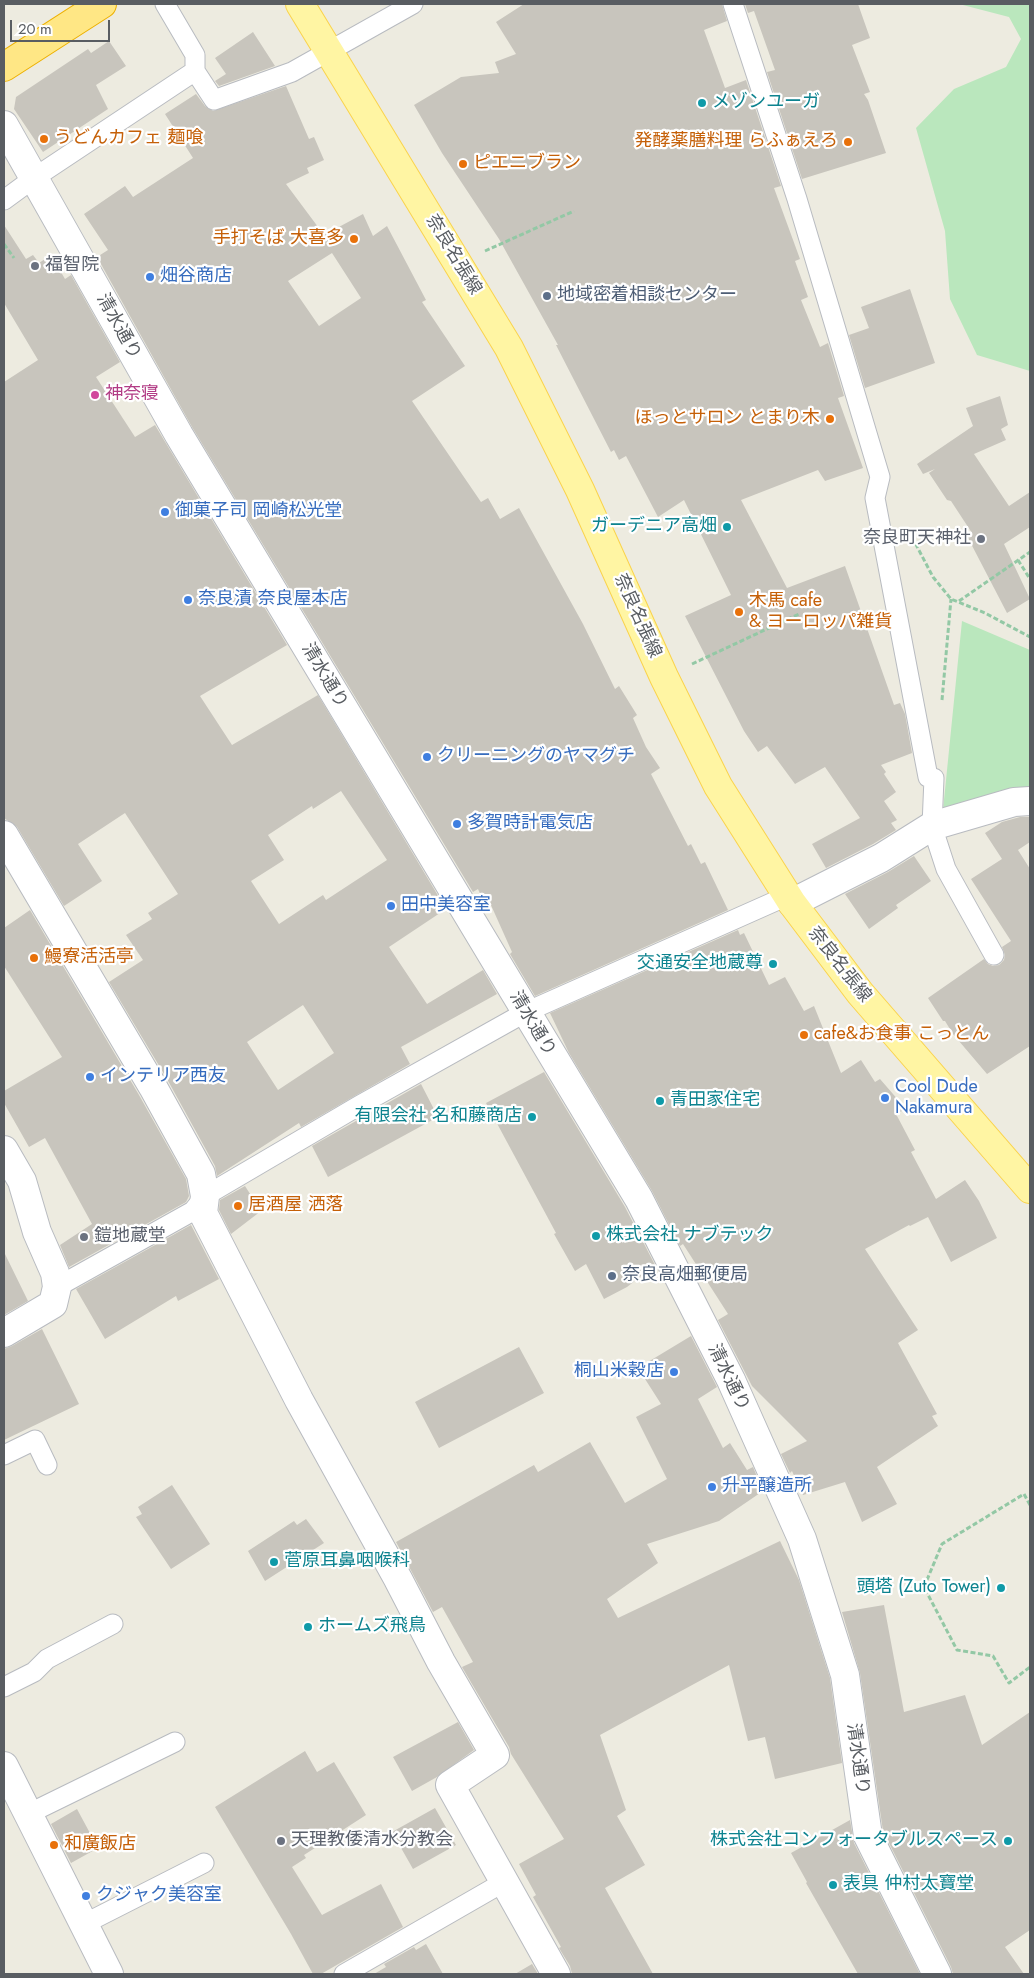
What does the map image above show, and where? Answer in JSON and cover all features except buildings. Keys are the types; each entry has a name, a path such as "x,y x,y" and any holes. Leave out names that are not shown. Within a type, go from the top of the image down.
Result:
{"highway":[{"path":"4,67 102,4"}],"main road":[{"name":"奈良名張線","path":"300,4 518,366 580,490 664,677 718,786 789,900 860,993 1030,1189"}],"street":[{"name":"清水通り","path":"4,125 184,444 639,1199 731,1380 802,1539 845,1675 868,1836 938,1974"},
{"path":"789,900 881,858 932,826 1014,802 1030,801"},
{"path":"4,835 153,1087 201,1174 206,1196 203,1213 299,1400 398,1579 441,1662 495,1755 450,1785 556,1974"},
{"path":"4,1333 53,1304 57,1287 55,1273 37,1232 22,1181 7,1162"},
{"path":"4,1766 17,1806 84,1924 109,1974"}],"lane":[{"path":"165,4 195,55 195,71 214,100 292,72 413,4"},
{"path":"733,4 797,199 880,477 875,498 928,777 934,778 932,826 946,868 994,955"},
{"path":"4,200 195,71"},
{"path":"57,1287 193,1211 206,1196 360,1105 526,1012 789,900"},
{"path":"4,1455 34,1440 47,1465"},
{"path":"4,1687 34,1672 47,1659 113,1624"},
{"path":"17,1806 175,1742"},
{"path":"84,1924 204,1863"},
{"path":"344,1974 504,1882"}],"path":[{"path":"457,264 574,211"},
{"path":"4,244 14,258"},
{"path":"958,601 1030,552"},
{"path":"1018,560 1030,580"},
{"path":"933,577 951,599 985,612 1030,637"},
{"path":"942,705 951,599"},
{"path":"664,677 799,614"},
{"path":"1030,1505 1024,1494 942,1544 924,1587 957,1650 993,1656 1009,1683 1030,1667"}],"green space":[{"path":"959,4 1030,4 1030,371 977,355 950,299 945,231 916,128 954,89 1006,67 1021,39 1009,17"},
{"path":"962,621 1030,650 1030,796 943,810"}],"place":[{"name":"メゾンユーガ","path":"702,103"},
{"name":"うどんカフェ 麺喰","path":"44,139"},
{"name":"発酵薬膳料理 らふぁえろ","path":"848,142"},
{"name":"ピエニブラン","path":"463,164"},
{"name":"手打そば 大喜多","path":"354,239"},
{"name":"福智院","path":"35,266"},
{"name":"畑谷商店","path":"150,277"},
{"name":"地域密着相談センター","path":"547,296"},
{"name":"神奈寝","path":"95,395"},
{"name":"ほっとサロン とまり木","path":"830,419"},
{"name":"御菓子司 岡崎松光堂","path":"165,512"},
{"name":"ガーデニア高畑","path":"727,527"},
{"name":"奈良町天神社","path":"981,539"},
{"name":"奈良漬 奈良屋本店","path":"188,600"},
{"name":"木馬 cafe & ヨーロッパ雑貨","path":"739,612"},
{"name":"クリーニングのヤマグチ","path":"427,757"},
{"name":"多賀時計電気店","path":"457,824"},
{"name":"田中美容室","path":"391,906"},
{"name":"鰻寮活活亭","path":"34,958"},
{"name":"交通安全地蔵尊","path":"773,964"},
{"name":"cafe&お食事 こっとん","path":"804,1035"},
{"name":"インテリア西友","path":"90,1077"},
{"name":"Cool Dude Nakamura","path":"885,1098"},
{"name":"青田家住宅","path":"660,1101"},
{"name":"有限会社 名和藤商店","path":"532,1117"},
{"name":"居酒屋 洒落","path":"238,1206"},
{"name":"株式会社 ナブテック","path":"596,1236"},
{"name":"鎧地蔵堂","path":"84,1237"},
{"name":"奈良高畑郵便局","path":"612,1276"},
{"name":"桐山米穀店","path":"674,1372"},
{"name":"升平醸造所","path":"712,1487"},
{"name":"菅原耳鼻咽喉科","path":"274,1562"},
{"name":"頭塔 (Zuto Tower)","path":"1001,1588"},
{"name":"ホームズ飛鳥","path":"308,1627"},
{"name":"天理教倭清水分教会","path":"281,1841"},
{"name":"株式会社コンフォータブルスペース","path":"1008,1841"},
{"name":"和廣飯店","path":"54,1845"},
{"name":"表具 仲村太寶堂","path":"833,1885"},
{"name":"クジャク美容室","path":"86,1896"}]}
